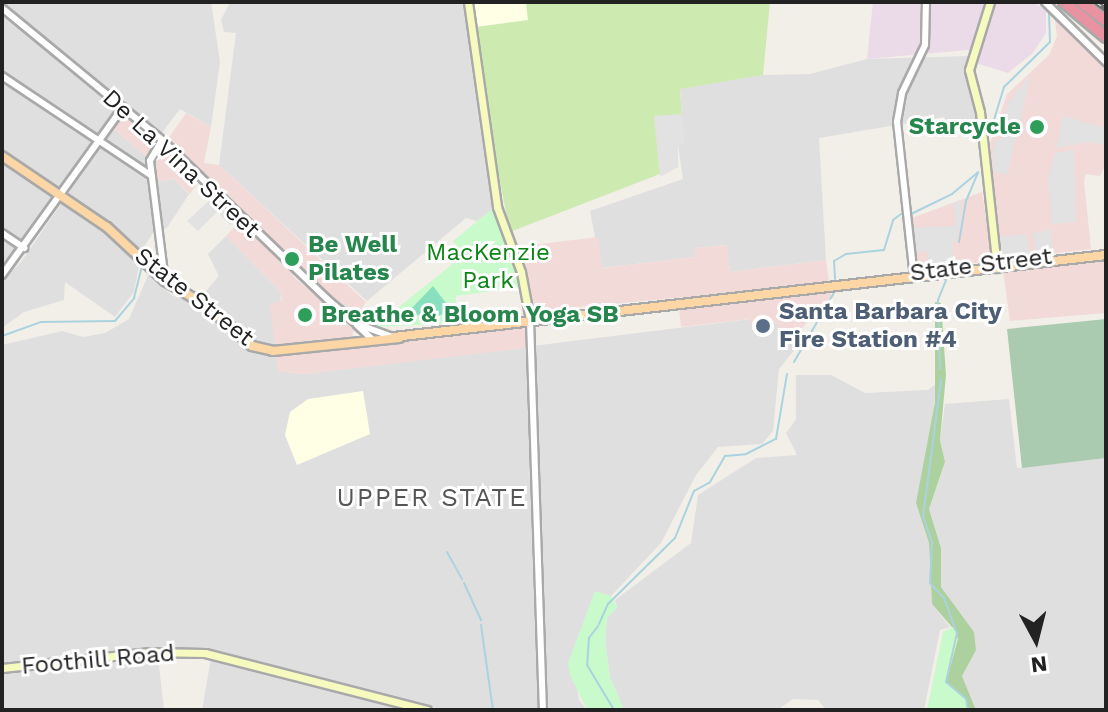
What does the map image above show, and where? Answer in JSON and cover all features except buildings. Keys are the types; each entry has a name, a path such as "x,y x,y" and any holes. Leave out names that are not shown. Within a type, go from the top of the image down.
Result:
{"highway":[{"path":"1081,2 1106,21"},
{"path":"1066,3 1106,29"},
{"path":"1066,3 1106,37"}],"main road":[{"path":"468,2 496,200 524,281 530,320"},
{"path":"990,2 969,70 980,112 997,266"},
{"name":"State Street","path":"2,155 115,234 165,281 260,349 394,337 1106,253"},
{"name":"Foothill Road","path":"2,668 150,652 205,653 427,710"}],"street":[{"path":"913,276 897,113 925,45 926,2"},
{"path":"1045,2 1106,62"},
{"name":"De La Vina Street","path":"2,8 162,140 302,279 372,339"},
{"path":"2,76 152,176"},
{"path":"2,275 123,107"},
{"path":"162,140 150,157 165,281"},
{"path":"2,233 24,248"},
{"path":"530,320 543,710"},
{"path":"359,327 360,340"},
{"name":"De La Vina Street","path":"359,327 394,337"}],"shaded area":[{"path":"2,2 211,2 220,62 211,127 180,109 161,134 122,101 62,189 2,148"},
{"path":"230,2 465,2 492,209 477,221 466,218 367,301 219,165 236,33 224,32 221,20"},
{"path":"473,2 526,2 528,20 476,27"},
{"path":"873,2 1033,2 1046,10 1046,33 1033,53 1008,73 979,64 968,50 867,59"},
{"path":"1054,14 1106,70 1104,168 1100,176 1086,174 1084,181 1091,249 1000,260 988,149 1007,94 1049,55 1057,36"},
{"path":"968,56 978,126 951,130 944,117 819,138 826,260 730,272 726,245 695,248 695,257 601,268 590,211 683,179 678,145 684,144 680,88 763,75 810,74 867,59"},
{"path":"1031,75 1007,175 993,171 993,151 996,140 1001,140 1008,103"},
{"path":"123,113 161,149 186,113 211,127 204,163 219,165 366,302 357,316 301,270 293,276 354,329 349,348 525,327 528,348 304,374 278,371 270,305 282,300 281,292 226,236 245,216 203,174 190,194 174,179 156,181 147,157 113,128"},
{"path":"682,114 684,145 678,146 678,167 660,177 654,116"},
{"path":"1063,116 1106,128 1106,145 1088,142 1056,148"},
{"path":"113,128 147,157 156,181 174,179 189,194 167,228 155,230 142,250 134,292 115,317 65,282 64,300 24,312 2,328 2,281 21,262"},
{"path":"1074,150 1076,222 1052,224 1048,178 1055,153"},
{"path":"2,161 56,198 2,270"},
{"path":"982,192 993,261 915,270 909,219"},
{"path":"213,197 237,221 230,225 217,212 198,231 187,221"},
{"path":"961,200 961,226 952,247 955,265 930,268 927,251 914,253 911,228 956,226 953,203"},
{"path":"1051,230 1053,251 1002,257 1000,237 1026,234 1029,251 1035,250 1033,233"},
{"path":"226,236 281,292 278,371 304,374 751,319 752,324 777,321 779,331 802,328 803,339 779,369 773,431 762,444 718,447 696,475 661,543 611,596 595,592 573,651 579,700 587,710 444,710 204,648 157,648 164,710 2,710 2,345 62,331 83,337 105,333 129,319 149,273 171,295 195,304 219,276 208,254"},
{"path":"598,237 602,268 695,257 694,248 727,245 730,272 826,260 831,297 802,328 779,331 777,321 751,324 750,319 681,327 679,309 700,306 699,296 534,311 516,247"},
{"path":"1106,258 1106,313 1010,321 1003,271"},
{"path":"1106,319 1106,458 1022,468 1007,329"},
{"path":"796,375 831,375 865,393 928,390 937,383 926,470 916,503 929,543 932,604 950,627 940,630 924,710 826,710 818,700 793,699 777,710 624,710 610,678 605,640 607,618 617,607 615,600 691,543 698,495 756,458 797,455 786,433 796,419"},
{"path":"363,391 370,434 297,465 285,435 290,412 308,399"},
{"path":"1009,399 1017,468 1106,458 1106,710 976,710 962,676 974,633 941,587 941,548 929,509 945,463 940,440 945,404"},
{"path":"211,658 406,710 202,710"}],"green space":[{"path":"526,2 770,2 763,75 680,89 684,145 678,146 678,167 510,232 483,96 476,27 528,20"},
{"name":"MacKenzie Park","path":"492,209 521,287 456,296 454,323 374,327 464,255 453,241"},
{"path":"433,286 452,311 426,320 410,310"},
{"path":"935,302 941,303 946,375 940,440 945,462 929,509 941,548 941,587 974,632 976,650 962,676 976,710 968,710 966,699 946,682 957,633 932,604 929,543 916,503 935,402"},
{"path":"595,591 611,596 617,607 607,618 605,641 610,678 624,710 587,710 570,675 568,663"},
{"path":"953,627 958,639 946,682 966,699 968,710 927,710 943,632"}],"waterway":[{"path":"990,133 1004,87 1050,42 1049,14"},
{"path":"911,214 952,194 978,172"},
{"path":"959,242 966,201 978,173"},
{"path":"835,279 834,261 846,254 884,250 893,220 901,214"},
{"path":"2,336 41,322 115,321 134,298 142,266"},
{"path":"940,369 938,300 947,278"},
{"path":"794,362 835,291"},
{"path":"599,624 608,604 675,538 694,491 710,482 725,456 746,454 776,439 787,374"},
{"path":"941,380 923,516 932,542 930,583 944,598 957,633 946,682 966,699 968,710"},
{"path":"447,552 462,579"},
{"path":"464,583 481,620"},
{"path":"481,625 493,710"},
{"path":"598,626 589,638 587,665 614,710"}],"railway":[{"path":"1096,2 1106,9"}],"place":[{"name":"Starcycle","path":"1037,127"},
{"name":"Be Well Pilates","path":"292,259"},
{"name":"Breathe & Bloom Yoga SB","path":"305,315"},
{"name":"Santa Barbara City Fire Station #4","path":"763,326"}],"district":[{"name":"UPPER STATE","path":"432,498"}]}
